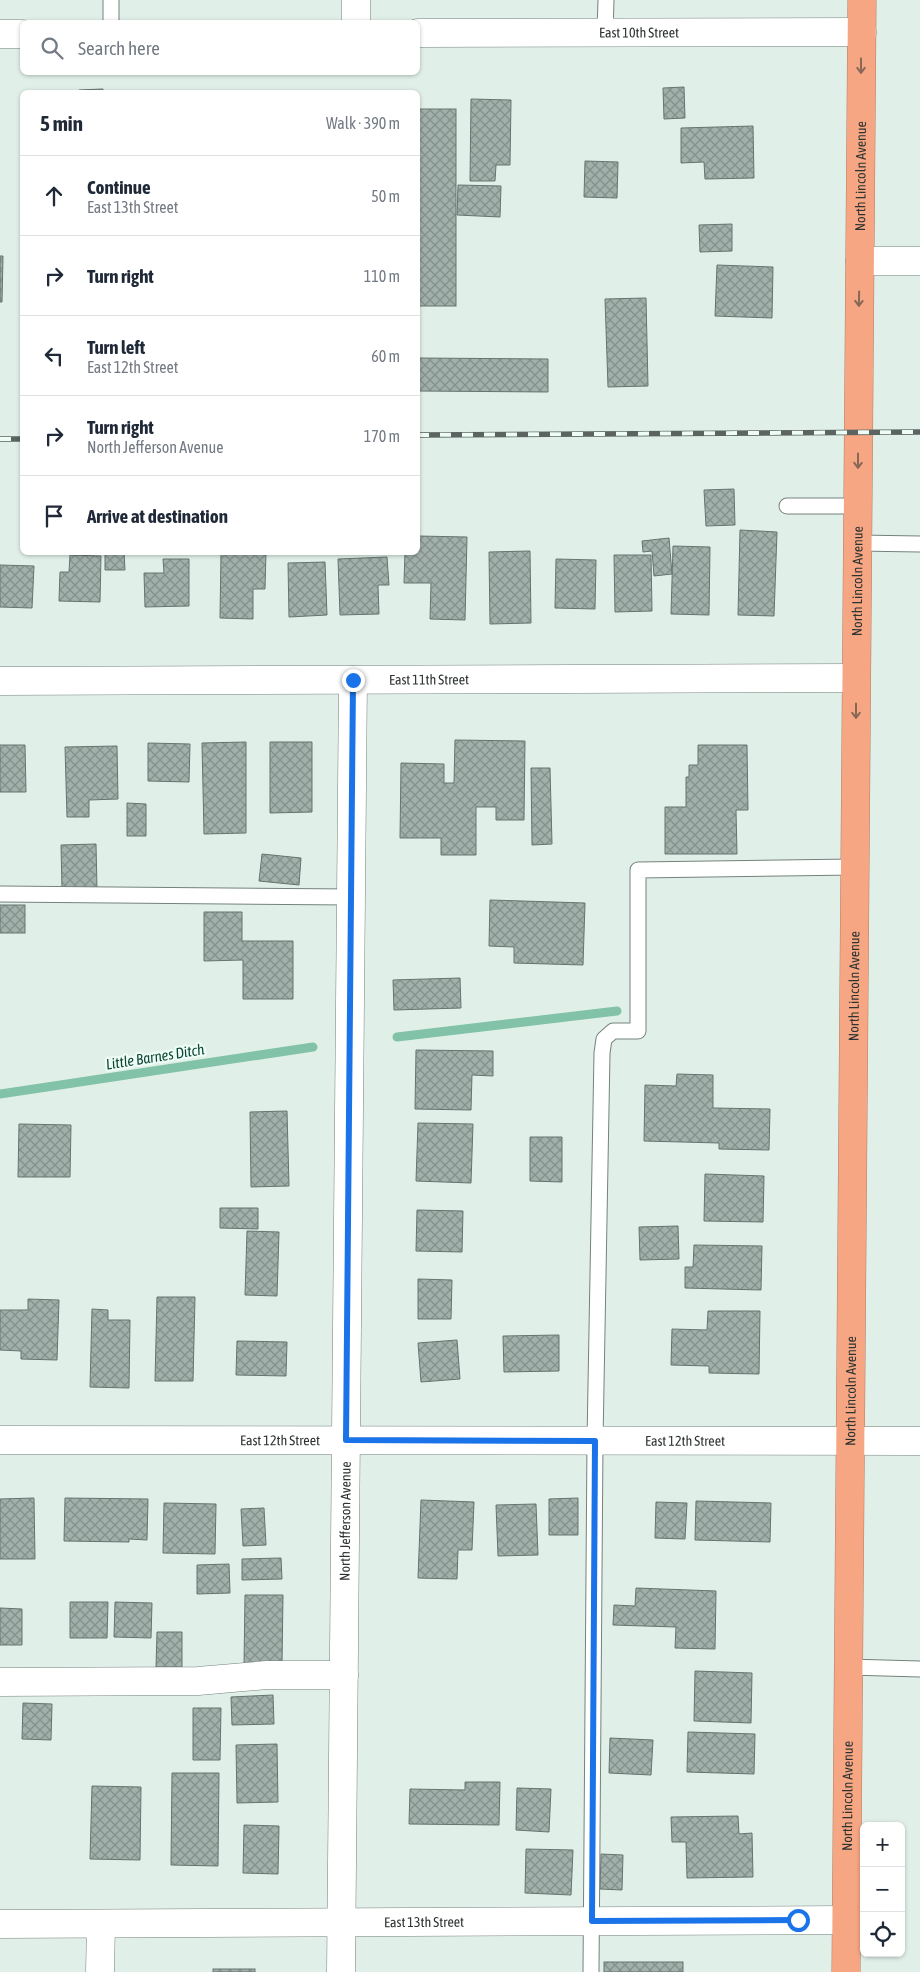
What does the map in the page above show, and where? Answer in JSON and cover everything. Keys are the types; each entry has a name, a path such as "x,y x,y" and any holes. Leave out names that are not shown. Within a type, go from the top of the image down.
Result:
{"highway":[{"name":"North Lincoln Avenue","path":"846,1972 862,0"}],"street":[{"path":"356,0 356,20"},
{"name":"East 10th Street","path":"420,32 862,32"},
{"path":"0,34 20,34"},
{"path":"860,261 920,261"},
{"name":"East 11th Street","path":"0,681 856,678"},
{"name":"North Jefferson Avenue","path":"341,1972 353,680"},
{"name":"East 12th Street","path":"0,1440 920,1441"},
{"path":"0,1682 198,1681 266,1675 344,1675"},
{"name":"East 13th Street","path":"0,1924 846,1920"},
{"path":"100,1972 101,1924"}],"lane":[{"path":"111,0 111,20"},
{"path":"605,32 606,0"},
{"path":"787,506 858,506"},
{"path":"857,542 920,544"},
{"path":"591,1972 595,1441 602,1046 608,1034 613,1031 638,1031 638,870 855,866"},
{"path":"0,894 351,897"},
{"path":"848,1667 920,1669"}],"building":[{"path":"684,87 685,118 664,119 663,88"},
{"path":"471,99 511,100 510,165 496,165 495,181 470,181"},
{"path":"420,109 456,109 456,306 420,306"},
{"path":"753,126 754,178 705,179 704,162 681,163 681,128"},
{"path":"585,161 618,162 617,198 584,197"},
{"path":"458,185 501,186 500,217 457,215"},
{"path":"732,224 732,251 700,252 699,225"},
{"path":"0,256 3,256 2,302 0,302"},
{"path":"717,265 773,267 772,318 715,316"},
{"path":"646,298 648,386 608,387 605,299"},
{"path":"420,358 548,359 548,392 420,391"},
{"path":"734,489 735,525 706,526 704,490"},
{"path":"740,530 777,532 774,616 738,615"},
{"path":"420,536 467,537 465,620 430,619 431,583 404,583 405,555 420,555"},
{"path":"669,538 672,574 654,576 652,551 643,552 642,541"},
{"path":"673,546 710,547 709,615 671,614"},
{"path":"530,551 531,623 490,624 489,552"},
{"path":"70,555 101,556 100,602 59,601 60,572 69,572"},
{"path":"105,555 124,555 125,570 105,570"},
{"path":"221,555 266,555 265,589 253,589 253,619 220,618"},
{"path":"614,555 651,555 652,611 615,612"},
{"path":"387,557 389,585 378,585 379,614 340,615 338,559"},
{"path":"163,559 189,559 189,606 145,607 144,573 164,573"},
{"path":"556,559 596,560 595,609 555,608"},
{"path":"325,562 327,615 289,617 288,563"},
{"path":"0,565 34,566 32,608 0,607"},
{"path":"455,740 525,741 524,820 496,820 496,807 476,807 476,855 441,855 441,838 400,838 401,763 444,764 444,783 454,783"},
{"path":"246,742 246,833 204,834 202,743"},
{"path":"270,742 312,742 312,812 270,813"},
{"path":"148,743 190,744 189,782 148,781"},
{"path":"0,745 25,745 26,792 0,792"},
{"path":"698,745 747,745 748,810 736,810 737,854 665,854 665,807 686,807 686,777 689,777 689,765 698,765"},
{"path":"117,746 118,799 89,800 89,817 67,817 65,747"},
{"path":"531,768 550,768 552,844 532,845"},
{"path":"127,803 146,804 146,836 127,836"},
{"path":"96,844 97,889 62,890 61,845"},
{"path":"262,854 301,858 299,885 259,881"},
{"path":"490,900 585,903 583,965 514,963 514,947 489,946"},
{"path":"0,905 25,905 25,933 0,933"},
{"path":"204,912 242,912 242,941 293,941 293,999 243,999 243,960 204,961"},
{"path":"460,978 461,1008 394,1010 393,980"},
{"path":"416,1050 493,1051 493,1076 472,1075 471,1110 415,1109"},
{"path":"677,1074 713,1075 713,1108 770,1109 769,1150 719,1149 719,1143 644,1141 645,1085 676,1086"},
{"path":"287,1111 289,1186 251,1187 250,1112"},
{"path":"418,1123 473,1124 471,1183 416,1181"},
{"path":"19,1124 71,1125 70,1177 18,1177"},
{"path":"530,1137 562,1137 562,1182 530,1181"},
{"path":"705,1174 764,1176 763,1222 704,1221"},
{"path":"220,1208 258,1208 258,1229 220,1228"},
{"path":"417,1210 463,1211 462,1252 416,1251"},
{"path":"678,1226 679,1259 640,1260 639,1227"},
{"path":"247,1231 279,1232 277,1296 245,1295"},
{"path":"694,1245 762,1246 761,1290 685,1288 685,1267 693,1267"},
{"path":"418,1279 452,1280 451,1319 418,1319"},
{"path":"157,1297 195,1297 193,1381 155,1381"},
{"path":"28,1299 59,1300 57,1360 21,1359 21,1351 0,1350 0,1310 28,1310"},
{"path":"92,1309 108,1310 108,1320 130,1320 129,1388 90,1387"},
{"path":"708,1311 760,1311 759,1374 709,1373 709,1366 671,1365 672,1329 707,1330"},
{"path":"559,1335 559,1371 504,1372 503,1336"},
{"path":"457,1340 460,1379 421,1382 418,1343"},
{"path":"237,1341 287,1342 286,1376 236,1375"},
{"path":"34,1498 35,1559 0,1559 0,1499"},
{"path":"65,1498 148,1499 147,1540 129,1539 129,1542 64,1541"},
{"path":"578,1498 578,1535 549,1535 549,1499"},
{"path":"421,1500 474,1502 472,1550 458,1550 457,1579 418,1578"},
{"path":"696,1501 771,1503 770,1542 695,1540"},
{"path":"656,1502 687,1503 685,1539 655,1538"},
{"path":"164,1503 216,1504 215,1554 163,1553"},
{"path":"536,1504 538,1555 498,1556 496,1505"},
{"path":"264,1508 266,1545 243,1546 241,1509"},
{"path":"281,1558 282,1579 242,1580 242,1559"},
{"path":"229,1564 230,1593 197,1594 197,1565"},
{"path":"636,1588 716,1591 715,1649 675,1648 676,1627 613,1625 614,1605 635,1606"},
{"path":"245,1595 283,1595 282,1665 244,1665"},
{"path":"70,1602 108,1602 107,1638 70,1638"},
{"path":"115,1602 152,1603 151,1638 114,1637"},
{"path":"0,1608 22,1609 22,1645 0,1645"},
{"path":"157,1632 182,1632 182,1667 156,1667"},
{"path":"695,1671 752,1673 751,1723 694,1721"},
{"path":"273,1695 274,1724 232,1725 231,1697"},
{"path":"23,1703 52,1704 51,1740 22,1739"},
{"path":"193,1708 221,1708 220,1760 193,1760"},
{"path":"688,1732 755,1734 754,1774 687,1772"},
{"path":"610,1738 653,1740 651,1775 609,1773"},
{"path":"277,1744 278,1802 237,1803 236,1745"},
{"path":"172,1773 219,1773 218,1866 171,1865"},
{"path":"465,1782 500,1782 499,1825 409,1824 410,1789 465,1790"},
{"path":"92,1786 141,1787 140,1860 90,1859"},
{"path":"517,1788 551,1789 549,1832 516,1830"},
{"path":"738,1816 739,1834 752,1833 753,1877 687,1878 686,1842 672,1842 671,1817"},
{"path":"244,1825 279,1826 278,1874 243,1873"},
{"path":"526,1849 573,1850 571,1895 525,1893"},
{"path":"601,1854 623,1855 622,1890 600,1889"},
{"path":"604,1962 683,1962 683,1972 604,1972"},
{"path":"213,1969 255,1969 255,1972 213,1972"}],"waterway":[{"name":"Little Barnes Ditch","path":"397,1037 617,1011"},
{"name":"Little Barnes Ditch","path":"0,1094 313,1047"}],"railway":[{"path":"420,435 920,432"},
{"path":"0,439 20,439"}],"route":[{"path":"353,680 346,1440 595,1441 592,1921 798,1920"}]}
